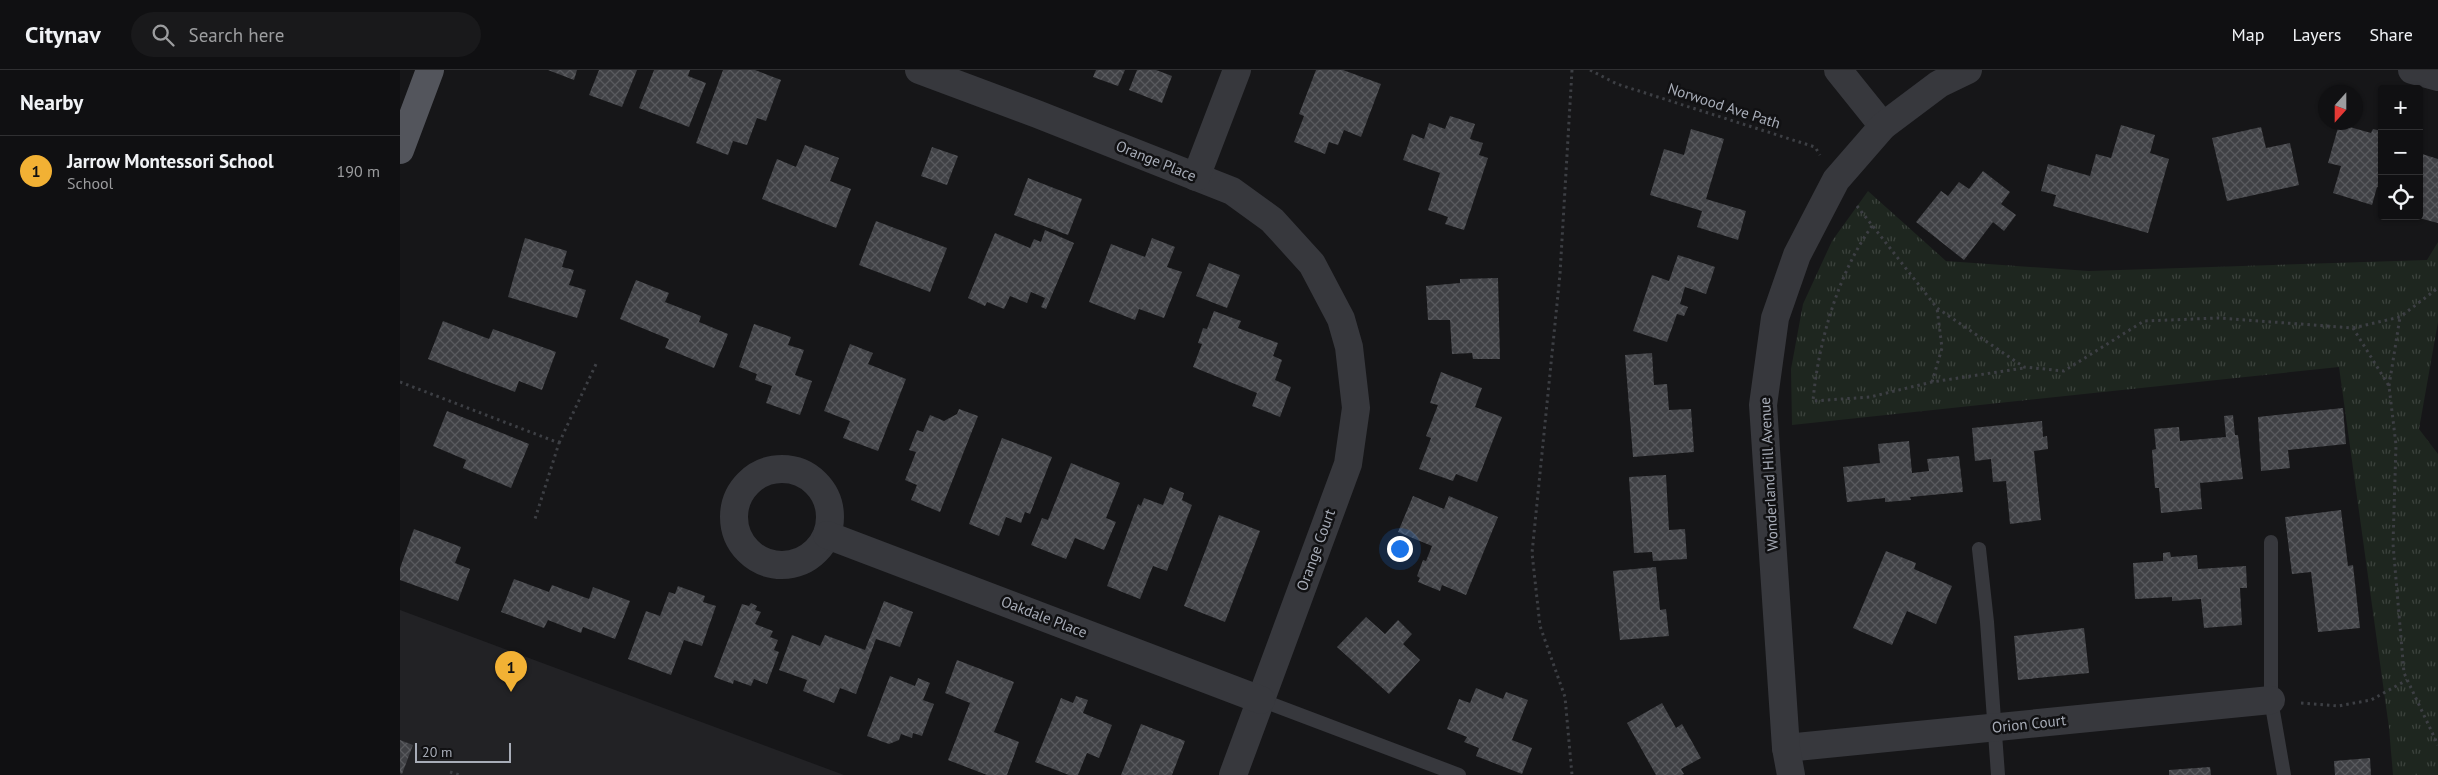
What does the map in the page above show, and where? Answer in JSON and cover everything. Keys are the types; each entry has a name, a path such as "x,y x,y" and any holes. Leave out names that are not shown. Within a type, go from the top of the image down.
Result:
{"main road":[{"path":"400,150 430,70"}],"street":[{"name":"Orange Place","path":"919,70 1037,114 1232,191 1272,220 1312,264 1341,319"},
{"path":"1196,177 1237,70"},
{"path":"1838,70 1883,126"},
{"name":"Wonderland Hill Avenue","path":"1791,775 1786,748 1763,405 1776,318 1797,255 1836,180 1883,126 1939,84 1968,70"},
{"path":"2412,70 2438,77"},
{"name":"Orange Court","path":"1233,775 1348,464 1356,408 1349,347 1341,319"},
{"name":"Oakdale Place","path":"827,535 1261,700"},
{"name":"Orion Court","path":"1786,748 2271,700"}],"lane":[{"path":"2271,542 2271,700 2284,775"},
{"path":"1979,549 1988,622 1998,775"},
{"path":"1261,700 1459,775"}],"path":[{"path":"1572,70 1563,197 1560,274 1532,553 1540,626 1566,697 1572,775"},
{"name":"Norwood Ave Path","path":"1590,70 1617,84 1815,147 1836,180 1937,308"},
{"path":"1872,226 1850,267 1829,319 1816,369 1813,401 1870,397 1932,382 2024,367 2064,371 2144,321 2219,318 2353,328 2400,317 2438,288"},
{"path":"1932,382 1942,348 1937,308"},
{"path":"1937,308 2024,367"},
{"path":"2400,317 2389,386 2396,445 2393,544 2404,673 2438,745"},
{"path":"2353,328 2389,386"},
{"path":"535,519 559,444 597,362"},
{"path":"400,382 559,444"},
{"path":"2271,700 2338,706 2371,700 2408,680"},
{"path":"450,772 460,775"}],"shaded area":[{"path":"400,610 844,775 400,775"}],"green space":[{"path":"1868,191 1946,261 2089,271 2427,260 2438,242 2438,322 2419,429 2438,454 2438,775 2393,775 2389,728 2339,367 1792,425 1791,369 1803,304 1832,241"}],"building":[{"path":"548,70 577,70 574,80"},
{"path":"599,70 637,70 622,107 589,95"},
{"path":"654,70 690,70 688,76 706,83 689,127 639,108"},
{"path":"723,70 755,70 781,80 766,121 757,118 747,145 733,141 728,155 696,143"},
{"path":"1096,70 1125,70 1118,86 1093,77"},
{"path":"1137,70 1156,70 1172,76 1162,103 1129,90"},
{"path":"1316,70 1343,70 1381,84 1361,137 1344,130 1338,145 1329,142 1325,154 1294,142 1304,116 1299,114"},
{"path":"1450,116 1475,124 1470,139 1483,143 1479,155 1488,158 1464,230 1445,224 1448,217 1428,210 1440,173 1403,160 1412,134 1424,139 1429,123 1445,129"},
{"path":"2121,125 2155,135 2150,153 2169,159 2148,233 2053,206 2056,195 2041,191 2048,164 2090,176 2096,154 2111,158"},
{"path":"2261,127 2266,148 2290,143 2299,185 2227,201 2212,138"},
{"path":"1691,129 1724,139 1706,199 1746,211 1738,240 1697,227 1702,211 1650,195 1664,149 1684,155"},
{"path":"2373,129 2378,130 2378,187 2372,205 2333,193 2341,166 2328,163 2337,130 2360,130 2371,133"},
{"path":"805,145 839,158 830,181 851,189 836,228 762,199 777,159 796,167"},
{"path":"932,147 958,156 947,185 921,176"},
{"path":"2423,154 2438,159 2438,223 2423,219"},
{"path":"1983,171 2010,192 2001,204 2016,215 2004,231 1993,222 1964,260 1916,222 1941,191 1948,196 1959,182 1969,189"},
{"path":"1028,178 1082,199 1068,235 1014,215"},
{"path":"876,221 947,248 930,292 859,265"},
{"path":"1045,230 1074,243 1046,309 1041,307 1045,298 1031,292 1027,303 1010,296 1004,309 987,302 985,306 968,298 995,233 1030,248 1034,239 1041,242"},
{"path":"525,238 567,251 562,267 574,270 569,285 586,290 577,318 508,297"},
{"path":"1152,238 1175,247 1167,267 1182,272 1164,318 1139,309 1135,320 1089,302 1111,244 1145,257"},
{"path":"1678,255 1715,267 1706,294 1685,287 1680,304 1688,307 1684,316 1677,314 1667,342 1633,331 1652,275 1669,281"},
{"path":"1209,263 1240,275 1227,308 1196,296"},
{"path":"1498,278 1500,359 1473,359 1472,353 1452,354 1450,320 1428,320 1426,286 1460,283 1460,279"},
{"path":"636,280 669,293 665,302 701,316 699,322 728,334 714,368 665,348 669,339 620,319"},
{"path":"1214,311 1241,321 1238,328 1278,343 1273,356 1282,360 1275,380 1291,387 1280,417 1252,406 1257,393 1193,367 1202,344 1198,343 1203,328 1207,329"},
{"path":"443,321 489,339 493,329 556,352 542,390 519,381 515,392 428,359"},
{"path":"754,324 791,337 788,345 804,350 795,375 812,381 800,415 766,403 772,386 755,380 757,374 739,367"},
{"path":"850,344 873,353 868,364 906,379 878,451 843,438 850,421 824,411"},
{"path":"1652,353 1654,385 1667,384 1669,410 1691,409 1694,452 1633,457 1625,355"},
{"path":"1441,372 1482,388 1475,407 1502,417 1477,482 1456,474 1453,481 1419,469 1431,438 1426,436 1438,405 1430,403"},
{"path":"2343,408 2346,444 2288,450 2290,468 2261,471 2258,417"},
{"path":"959,409 978,416 940,512 911,500 917,485 905,480 916,452 909,450 917,430 923,432 930,415 944,421 957,414"},
{"path":"447,411 529,444 511,488 463,468 466,460 433,446"},
{"path":"2233,415 2235,435 2238,435 2243,479 2200,483 2202,509 2161,513 2159,488 2155,488 2152,450 2156,449 2154,429 2179,427 2180,441 2226,437 2224,416"},
{"path":"2042,421 2043,437 2047,436 2048,449 2034,451 2041,520 2010,524 2006,481 1993,482 1991,459 1975,461 1972,428"},
{"path":"1002,438 1052,457 1030,514 1025,512 1021,523 1006,517 999,536 969,524"},
{"path":"1909,441 1912,473 1929,471 1927,459 1959,456 1963,492 1910,497 1911,500 1885,502 1885,498 1847,502 1843,467 1880,463 1878,444"},
{"path":"1071,463 1120,483 1106,518 1116,522 1104,550 1075,538 1066,559 1031,545 1042,518 1048,520"},
{"path":"1666,475 1669,530 1685,529 1687,559 1653,561 1652,552 1634,553 1629,477"},
{"path":"1170,487 1184,493 1182,500 1192,505 1167,571 1153,566 1140,599 1107,586 1138,504 1141,506 1144,498 1163,505"},
{"path":"1413,496 1444,509 1449,496 1498,517 1466,595 1442,585 1440,591 1418,582 1420,578 1417,576 1423,560 1426,561 1432,546 1398,532"},
{"path":"2341,510 2348,566 2353,565 2360,628 2318,632 2311,572 2292,574 2285,517"},
{"path":"1219,515 1260,531 1225,622 1184,606"},
{"path":"414,529 461,547 455,563 470,569 458,601 400,580 400,568"},
{"path":"1886,551 1916,563 1914,569 1952,586 1936,624 1907,611 1892,645 1853,628"},
{"path":"2170,552 2171,557 2197,555 2198,569 2246,566 2247,588 2240,588 2242,625 2204,628 2201,599 2172,601 2172,597 2135,599 2133,563 2163,561 2163,553"},
{"path":"1656,567 1660,610 1666,609 1669,636 1620,640 1613,571"},
{"path":"514,579 549,592 552,585 589,599 593,587 630,601 615,639 583,627 581,633 548,620 544,628 501,612"},
{"path":"678,586 705,596 703,602 716,606 702,646 684,640 671,675 628,659 646,611 660,616 669,592 675,594"},
{"path":"884,601 913,612 900,647 876,639 856,694 840,688 834,703 803,691 807,680 779,670 792,635 820,646 825,635 865,650"},
{"path":"751,603 757,606 755,610 761,612 755,624 773,631 770,637 778,640 774,650 779,652 767,684 754,679 751,686 734,680 733,684 714,677 742,604 749,606"},
{"path":"1366,617 1385,634 1398,620 1412,634 1403,644 1420,660 1389,694 1337,647"},
{"path":"2084,628 2089,673 2018,680 2014,636"},
{"path":"957,660 1014,682 994,732 1019,742 1007,775 987,775 948,760 970,703 945,693"},
{"path":"890,676 915,686 918,678 930,683 923,700 934,704 922,736 913,733 912,738 901,734 899,740 889,744 867,736"},
{"path":"1476,688 1503,699 1506,692 1528,700 1512,740 1532,748 1522,774 1476,756 1479,748 1464,742 1467,737 1447,729 1459,699 1470,703"},
{"path":"1076,696 1088,700 1083,713 1112,725 1099,758 1087,753 1078,775 1069,775 1035,762 1061,698 1073,703"},
{"path":"1662,703 1676,728 1682,724 1701,758 1681,769 1684,774 1682,775 1656,775 1627,723"},
{"path":"1141,724 1185,741 1172,775 1121,775"},
{"path":"400,740 413,745 402,774 400,773"},
{"path":"2370,758 2371,775 2335,775 2334,761"},
{"path":"2210,767 2211,775 2169,775 2169,770"}],"place":[{"name":"Jarrow Montessori School","path":"511,692"}]}
